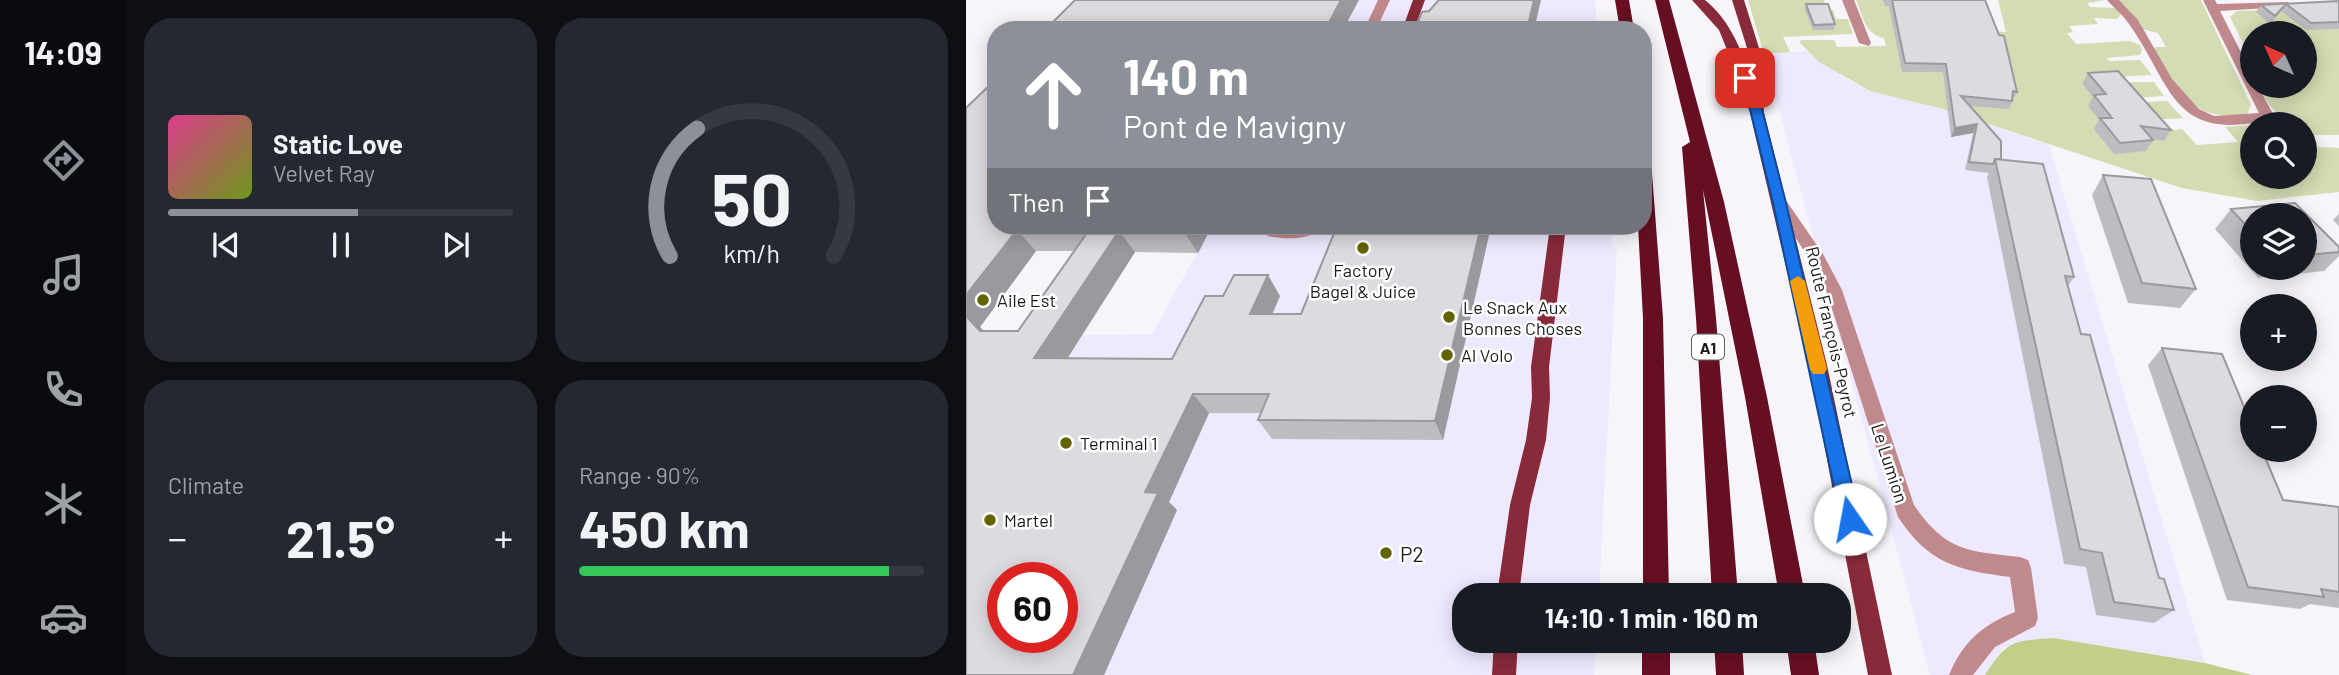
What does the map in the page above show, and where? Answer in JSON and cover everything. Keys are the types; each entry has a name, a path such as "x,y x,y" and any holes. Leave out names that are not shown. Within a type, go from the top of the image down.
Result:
{"highway":[{"path":"1622,0 1626,21"},
{"name":"A1","path":"1662,0 1686,99 1706,318 1724,583"},
{"path":"1686,99 1715,202 1756,397 1791,583"},
{"path":"1648,235 1653,318 1656,583"},
{"path":"1656,653 1656,675"},
{"path":"1729,653 1730,675"},
{"path":"1802,653 1805,675"}],"main road":[{"path":"1411,21 1419,0"},
{"path":"1698,0 1718,17 1729,33 1757,113"},
{"name":"Route François-Peyrot","path":"1738,0 1753,48 1757,113 1780,203 1850,519 1880,675"},
{"path":"1510,583 1520,505 1536,440 1541,368 1558,235"},
{"path":"1504,675 1505,653"}],"street":[{"path":"1374,21 1384,0"},
{"path":"1848,0 1865,43"},
{"path":"2113,0 2134,22 2167,81 2194,112 2212,120 2264,117 2266,114 2212,4 2297,4"},
{"name":"Le Lumion","path":"1780,203 1817,258 1834,290 1905,510 1918,531 1932,545 1956,557 2020,568 2027,618 1983,640 1968,659 1961,675"}],"shaded area":[{"path":"1359,0 1595,0 1596,21 1348,21"},
{"path":"1807,51 1843,77 1870,91 1943,109 2049,145 2205,663 2054,638 2003,648 1985,675 1930,675 1764,54"},
{"path":"1207,235 1611,235 1612,245 1617,250 1600,583 1452,583 1452,653 1595,653 1594,675 1054,675 1065,653 1078,653 1078,625 1197,379 1055,378 1082,335 1152,334"}],"green space":[{"path":"1748,0 1824,0 1827,9 1833,10 1836,19 1848,19 1853,34 1783,37 1790,52 1764,54"},
{"path":"1856,0 1913,0 1920,25 2006,32 1998,0 2106,0 2087,3 2090,7 2115,8 2121,14 2117,19 2094,18 2098,24 2069,26 2073,32 2067,33 2076,44 2130,41 2140,45 2140,55 2106,58 2110,61 2140,60 2152,75 2113,77 2116,82 2154,82 2164,96 2119,99 2122,103 2167,101 2183,118 2125,122 2167,131 2182,129 2197,145 2238,142 2225,127 2240,126 2240,189 2317,189 2317,147 2339,148 2339,192 2257,201 2182,188 1943,109 1870,91 1819,62 1799,42 1834,40 1837,47 1886,46 1884,38 1873,33"},
{"path":"2118,0 2201,0 2240,82 2240,98 2248,98 2251,105 2248,112 2228,116 2213,114 2189,101 2153,50 2155,47 2166,47 2158,33 2142,29 2141,24"},
{"path":"2339,7 2339,135 2317,135 2317,112 2276,112 2265,98 2317,98 2317,21 2240,21 2240,37 2230,17 2237,11"},
{"path":"2054,638 2205,663 2252,675 1985,675 2000,654 2013,644"}],"building":[{"path":"1075,0 1341,0 1330,21 1054,21"},
{"path":"1439,0 1534,0 1529,21 1418,21 1422,12 1429,11"},
{"path":"1892,0 1985,0 1999,35 2004,36 2017,92 2013,91 2012,101 1961,96 2001,141 2001,159 1995,159 1993,164 1969,162 1977,124 1955,128 1946,64 1905,63"},
{"path":"2339,1 2339,22 2308,21 2286,4 2275,16 2261,5"},
{"path":"1806,4 1828,4 1835,24 1814,25"},
{"path":"2118,71 2171,130 2141,126 2153,140 2120,143 2100,118 2112,118 2094,95 2106,94 2088,73"},
{"path":"987,88 987,235 1013,235 966,295 966,108"},
{"path":"1995,159 2043,164 2074,277 2065,276 2081,334 2090,335 2159,578 2164,579 2174,610 2114,602 2102,553 2080,549"},
{"path":"2103,175 2151,179 2196,289 2142,283"},
{"path":"2240,208 2240,219 2231,209"},
{"path":"2317,225 2339,247 2339,252 2317,254"},
{"path":"1085,235 1116,235 1034,358 1172,359 1205,296 1223,296 1234,275 1268,275 1250,314 1301,314 1333,235 1479,235 1435,421 1258,420 1269,394 1193,394 1145,492 1158,493 1073,675 966,675 966,316 980,331 1018,331"},
{"path":"2162,348 2222,354 2240,397 2240,462 2267,462 2283,500 2339,507 2339,592 2321,589 2324,597 2248,587"}],"slow traffic":[{"path":"1798,281 1818,369"}],"place":[{"name":"Factory Bagel & Juice","path":"1363,248"},
{"name":"Aile Est","path":"983,300"},
{"name":"Le Snack Aux Bonnes Choses","path":"1449,317"},
{"name":"Al Volo","path":"1447,355"},
{"name":"Terminal 1","path":"1066,443"},
{"name":"Martel","path":"990,520"},
{"name":"P2","path":"1386,553"}],"route":[{"path":"1745,78 1757,113 1780,203 1850,519"}]}
